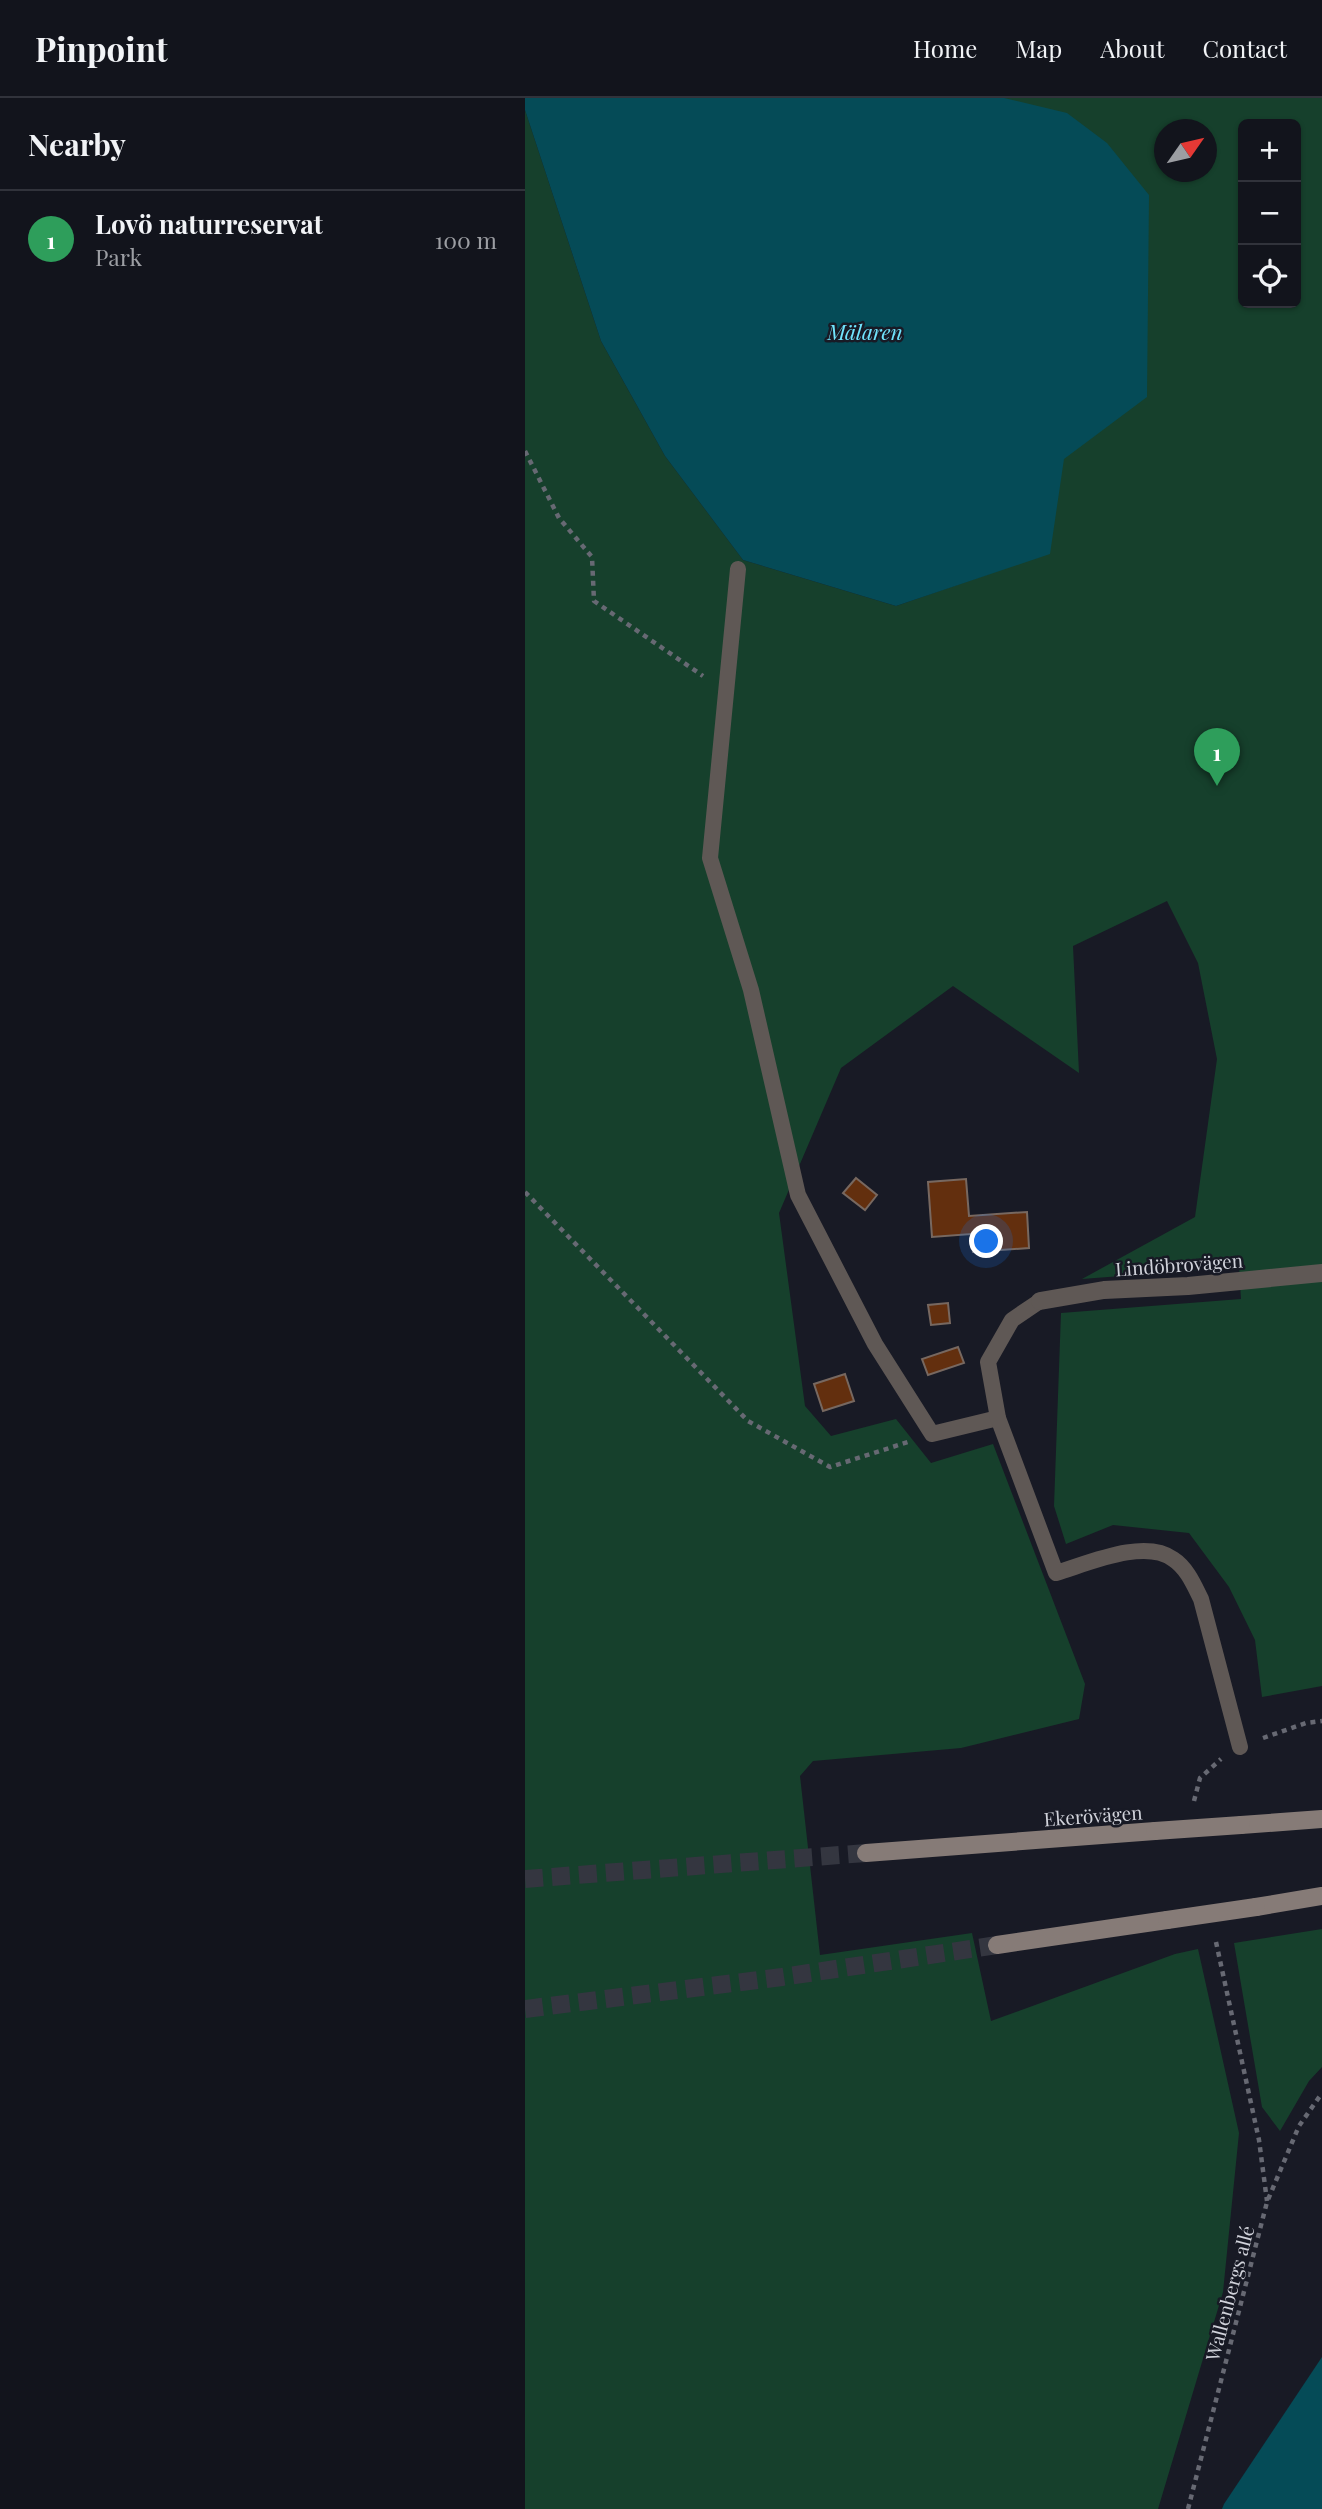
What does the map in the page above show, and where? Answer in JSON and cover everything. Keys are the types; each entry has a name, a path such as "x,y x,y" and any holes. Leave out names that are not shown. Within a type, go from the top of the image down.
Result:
{"main road":[{"name":"Ekerövägen","path":"866,1853 1322,1819"},
{"path":"997,1945 1322,1896"}],"street":[{"name":"Lindöbrovägen","path":"1041,1301 1104,1290 1188,1286 1322,1273"}],"lane":[{"path":"738,569 710,858 751,990 798,1195 875,1344 932,1434 997,1418"},
{"path":"1041,1301 1012,1321 988,1362 997,1418 1056,1573 1112,1555 1155,1550 1174,1559 1190,1577 1201,1599 1240,1747"}],"path":[{"path":"525,451 559,518 592,557 594,601 725,691"},
{"path":"525,1192 748,1421 830,1467 932,1434"},
{"path":"1216,1942 1259,2140 1267,2202"},
{"name":"Wallenbergs allé","path":"1188,2509 1267,2202 1299,2126 1322,2093"}],"green space":[{"path":"771,98 1322,98 1322,1686 1262,1697 1255,1640 1229,1587 1189,1533 1113,1525 1066,1544 1054,1506 1061,1313 1241,1299 1239,1267 1082,1279 1195,1217 1217,1059 1198,963 1167,901 1073,946 1079,1073 953,986 841,1068 779,1213 805,1406 831,1436 896,1419 931,1463 993,1444 1085,1684 1079,1719 961,1748 813,1761 800,1776 820,1955 972,1933 991,2021 1175,1954 1198,1949 1239,2133 1223,2292 1158,2509 525,2509 525,110 601,341 665,456 743,560 896,606 1006,568"},
{"path":"1322,1929 1322,2067 1309,2081 1280,2131 1262,2107 1234,1943"}],"water":[{"name":"Mälaren","path":"525,98 1004,98 1067,113 1107,143 1149,195 1147,397 1064,459 1050,554 896,606 743,560 665,456 601,341 525,110"},
{"path":"1322,2357 1322,2509 1222,2509 1224,2504"}],"building":[{"path":"856,1178 877,1195 865,1210 843,1193"},
{"path":"966,1179 969,1216 1027,1212 1029,1248 973,1252 971,1234 932,1237 928,1182"},
{"path":"948,1303 950,1323 931,1325 928,1305"},
{"path":"958,1347 964,1363 928,1375 922,1359"},
{"path":"845,1374 854,1401 823,1411 814,1384"}],"tunnel":[{"path":"525,1879 866,1853"},
{"path":"525,2009 782,1977 997,1945"}],"place":[{"name":"Lovö naturreservat","path":"1217,786"}]}
